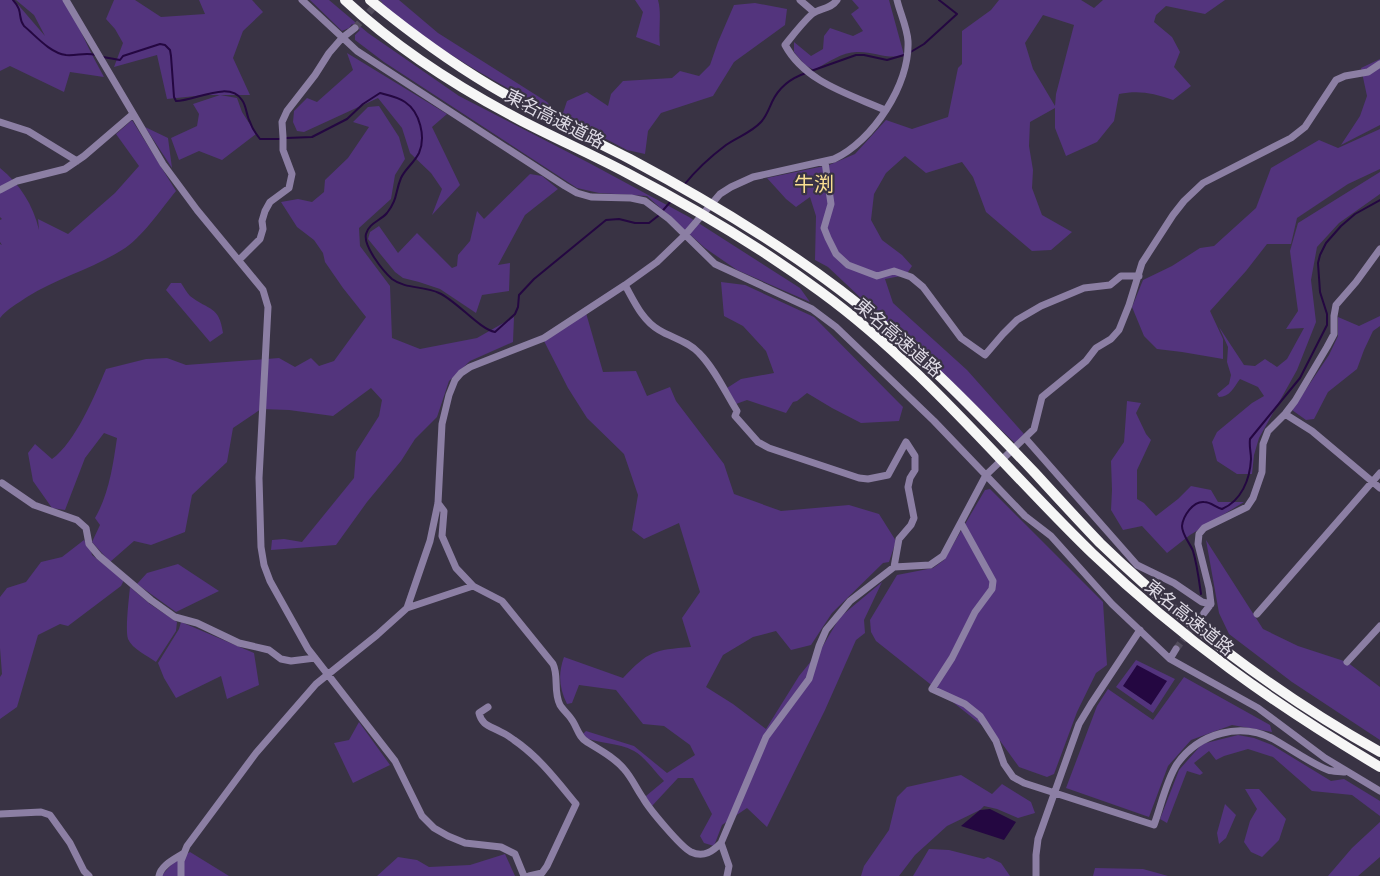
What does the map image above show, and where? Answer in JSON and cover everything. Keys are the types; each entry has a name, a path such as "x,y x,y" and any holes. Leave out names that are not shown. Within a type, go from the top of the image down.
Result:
{"highway":[{"name":"東名高速道路","path":"345,0 402,47 456,82 522,120 627,173 734,234 823,293 901,357 935,389 1091,552 1181,632 1278,704 1380,767"},
{"name":"東名高速道路","path":"370,0 443,56 489,85 632,161 740,222 843,292 917,355 995,432 1099,542 1188,622 1226,652 1291,698 1380,752"}],"street":[{"path":"66,0 163,164 202,216 263,290 268,307 259,478 261,547 264,565 277,594 315,658 395,760 422,816 434,828 448,836 465,842 501,847 515,854 524,876"},
{"path":"302,0 342,38 378,65 565,186 577,193 591,197 631,198 645,201 669,219 715,264 812,309 824,317 988,474 1025,516 1050,536 1112,604 1170,659 1258,708 1346,772 1380,791"},
{"path":"800,0 814,12"},
{"path":"837,0 826,9 814,12 785,45 803,68 820,82 885,110"},
{"path":"407,608 430,541 438,503 442,424 449,395 455,380 470,367 544,338 625,285 657,262 685,235 720,194 752,177 825,162 845,154 862,139 885,110 900,85 907,60 908,39 896,0"},
{"path":"239,260 260,239 263,229 262,221 270,202 289,188 292,174 283,150 282,137 282,122 287,111 315,75 329,53 342,38 355,28"},
{"path":"438,503 444,511 442,536 456,568 473,586 502,601 554,664 556,672 555,686 561,706 572,719 582,738 607,753 623,768 643,799 681,845 692,852 704,854 713,851 721,842 766,737 809,679 826,630 850,601 894,567 930,565 937,562 943,556 988,474 1034,429 1042,398 1086,361 1096,348 1111,339 1118,330 1129,305 1142,263 1184,201 1203,183 1291,138 1305,127 1336,80 1345,76 1368,72 1380,64"},
{"path":"0,190 8,184 17,181 65,169 133,114"},
{"path":"0,122 28,131 77,161"},
{"path":"825,162 831,204 824,228 836,254 848,266 877,276 894,271 911,277 923,287 961,338 985,355 1017,320 1041,306 1084,288 1110,285 1121,276 1139,276"},
{"path":"1204,613 1211,604 1198,544 1199,534 1204,528 1247,507 1253,498 1261,477 1263,444 1268,431 1285,414 1311,375 1334,334 1336,305 1356,282 1380,249"},
{"path":"625,285 636,307 649,322 658,330 688,344 699,352 737,411 735,416 758,442 769,448 859,478 868,479 888,474 906,442 914,456 915,470 910,478 908,487 914,518 911,525 899,539 894,567"},
{"path":"1285,414 1312,431 1380,488"},
{"path":"1024,440 1138,565 1174,583 1202,602 1211,604"},
{"path":"1257,614 1380,473"},
{"path":"2,483 34,505 77,520 86,528 89,544 99,556 151,600 175,616 197,622 239,643 269,650 282,659 315,658"},
{"path":"961,523 993,581 992,589 975,612 952,658 932,688 965,704 980,716 996,741 1004,764 1013,777 1024,783 1154,825 1168,783 1180,760 1204,739 1232,731 1260,734 1273,739 1329,770 1346,772"},
{"path":"181,876 181,861 197,832 256,753 316,684 407,608 473,586"},
{"path":"1347,662 1380,626"},
{"path":"1036,876 1038,838 1079,724 1140,630"},
{"path":"1170,659 1176,649"},
{"path":"488,707 479,713 481,720 533,754 576,804 547,866 542,873 529,876"},
{"path":"0,814 42,812 50,815 70,843 84,871 89,876"},
{"path":"721,842 730,866 727,876"},
{"path":"159,876 164,866 184,853"}],"shaded area":[{"path":"0,0 14,0 45,36 34,15 16,0 68,0 104,77 70,72 64,92 10,66 0,71"},
{"path":"114,0 135,0 161,17 205,14 199,0 252,0 263,12 243,31 233,58 250,95 205,95 167,99 157,55 114,67 123,43 115,29 106,19"},
{"path":"310,0 329,0 368,33 459,96 689,217 800,288 810,302 737,270 705,248 647,196 599,193 577,188 384,62 355,40 355,35 360,30 352,24 349,28 342,31"},
{"path":"377,0 399,0 438,33 547,102 559,116 442,49 419,34"},
{"path":"635,0 658,0 660,11 660,46 636,37 643,12"},
{"path":"852,0 889,0 904,55 892,56 851,52 835,58 814,70 805,65 794,52 794,42 811,56 823,49 824,36 830,28 853,36 863,31 851,14 859,8"},
{"path":"999,0 1081,0 1094,8 1103,0 1225,0 1205,14 1166,6 1156,15 1154,22 1172,37 1180,52 1174,67 1191,86 1173,100 1146,93 1119,94 1114,121 1097,142 1066,156 1055,128 1055,108 1030,122 1029,146 1033,170 1032,188 1042,215 1072,232 1051,250 1032,251 986,212 973,177 962,162 926,173 905,156 886,173 874,194 871,220 882,240 902,255 912,266 906,275 885,279 893,303 967,370 1024,434 1016,444 828,267 815,260 816,216 810,197 796,207 767,178 829,165 855,154 886,120 912,129 948,117 958,68 962,64 962,31 991,10","holes":["1043,15 1074,25 1056,94 1055,106 1033,69 1025,43"]},
{"path":"755,3 787,9 785,25 734,62 713,96 661,113 648,131 645,154 627,150 562,116 567,101 587,92 608,106 611,94 623,81 672,78 680,71 699,76 710,65 734,5"},
{"path":"347,53 447,114 432,127 460,185 432,215 442,189 431,173 410,153 402,128 378,98 304,132 297,131 293,122 294,111 307,98 317,102 353,70"},
{"path":"1380,59 1380,125 1341,145 1360,116 1367,96 1361,68"},
{"path":"220,95 237,98 242,112 256,134 222,160 199,151 179,160 171,138 197,126 199,114 193,104"},
{"path":"379,106 399,137 405,159 395,175 391,199 359,228 360,246 390,286 392,338 420,349 477,338 514,317 513,342 470,361 449,381 437,417 415,439 401,461 367,502 336,545 271,550 272,540 284,539 302,542 354,478 356,452 379,416 382,400 371,388 333,416 289,410 261,409 233,428 227,462 192,495 185,532 151,545 134,541 110,562 92,542 100,525 95,518 107,489 117,438 104,433 85,458 65,510 52,508 33,481 28,453 35,444 52,459 60,452 69,442 84,418 106,369 146,359 167,358 186,365 279,358 295,367 311,358 319,366 334,361 366,317 325,262 323,253 314,240 297,227 281,202 298,199 312,202 324,192 325,180 348,158 369,127 353,122 368,107"},
{"path":"132,120 176,191 144,231 129,245 99,263 38,290 12,307 0,318 0,244 2,245 0,242 0,220 2,219 0,217 0,168 20,188 33,212 39,230 38,219 68,234 115,193 139,166 116,134"},
{"path":"145,127 168,138 172,168"},
{"path":"1380,129 1380,169 1348,184 1297,218 1291,244 1267,244 1246,271 1210,311 1223,339 1223,359 1157,349 1144,336 1132,307 1143,280 1172,266 1200,248 1214,246 1256,208 1271,168 1319,140 1338,148"},
{"path":"1380,172 1380,194 1339,223 1317,247 1311,280 1316,322 1297,370 1259,438 1254,455 1252,474 1237,474 1217,461 1212,442 1217,432 1252,403 1264,396 1258,387 1240,379 1231,391 1223,397 1219,397 1217,394 1229,384 1231,375 1227,362 1228,347 1219,327 1244,365 1255,366 1265,359 1277,367 1287,359 1304,328 1286,329 1298,311 1290,251 1298,223"},
{"path":"530,174 542,176 558,189 525,215 498,265 510,263 509,291 482,295 476,313 440,289 403,278 395,272 368,239 370,232 379,226 398,253 417,233 452,268 457,266 458,255 470,241 477,211 484,219"},
{"path":"721,282 745,285 814,317 903,407 899,421 861,423 807,393 793,402 786,413 747,400 736,404 727,388 741,379 774,373 766,351 743,326 724,316"},
{"path":"171,283 181,283 190,296 216,313 223,333 210,342 166,290"},
{"path":"586,313 603,372 636,371 647,396 670,387 676,401 724,464 734,494 781,511 849,505 879,514 896,541 889,562 883,563 832,613 811,645 791,650 776,631 753,637 723,655 706,687 733,704 766,729 799,676 821,649 840,617 882,582 864,620 865,633 856,640 825,710 767,827 747,808 722,825 714,846 704,843 700,836 712,814 693,778 678,778 651,807 646,796 664,781 646,761 638,753 628,748 581,736 586,731 634,746 667,773 695,755 690,745 664,726 643,724 616,690 579,685 572,703 567,704 562,692 560,675 564,657 623,678 639,662 652,654 668,649 691,647 682,618 700,592 679,523 644,539 632,530 638,495 624,454 587,418 568,388 544,341"},
{"path":"1380,316 1380,326 1373,331 1357,369 1328,392 1314,419 1306,420 1292,410 1329,355 1338,336 1338,317 1359,326"},
{"path":"1127,401 1141,403 1136,413 1151,440 1137,470 1137,499 1144,503 1156,516 1191,486 1211,490 1218,502 1244,502 1190,535 1167,553 1142,526 1123,530 1111,510 1111,461 1124,442"},
{"path":"990,489 1103,602 1107,665 1096,673 1077,712 1054,774 1047,777 1019,767 998,738 876,641 871,632 870,620 897,575 933,568 944,560 985,490"},
{"path":"84,540 92,555 124,580 121,586 68,626 60,624 38,635 17,707 0,719 0,677 2,674 0,597 7,588 26,582 41,562 62,557"},
{"path":"1206,540 1263,629 1298,646 1347,662 1380,687 1380,740 1292,682 1229,634 1219,613"},
{"path":"178,564 219,591 176,612 137,584 147,573"},
{"path":"130,587 150,604 177,622 176,631 156,662 137,649 128,639 127,621"},
{"path":"181,622 254,653 259,685 227,699 221,676 176,698 164,678 158,663 179,629"},
{"path":"1136,660 1175,679 1153,713 1116,687"},
{"path":"1137,665 1167,681 1151,705 1123,686"},
{"path":"1184,677 1270,725 1272,732 1232,725 1191,740 1168,766 1149,817 1066,788 1097,706 1108,689 1153,720"},
{"path":"359,722 390,765 353,783 334,743 349,740"},
{"path":"1238,735 1254,738 1272,745 1331,781 1344,779 1380,801 1380,816 1352,795 1312,791 1273,757 1248,749 1216,760 1209,751 1194,763 1203,773 1200,775 1187,771 1167,823 1160,819 1179,770 1202,744"},
{"path":"961,775 992,794 1002,784 1031,802 1035,813 1018,818 984,806 980,810 947,826 915,855 899,876 861,876 864,866 889,830 897,797 907,787"},
{"path":"1245,789 1259,789 1286,819 1279,840 1262,857 1251,852 1244,842 1250,821 1257,809"},
{"path":"1225,804 1236,815 1226,838 1219,844 1217,833"},
{"path":"990,809 1016,822 1004,840 961,826 980,810"},
{"path":"1380,822 1380,857 1358,876 1328,876 1352,848"},
{"path":"929,849 949,850 984,859 988,857 1001,863 1010,876 913,876"},
{"path":"190,852 229,876 161,876 176,860"},
{"path":"505,854 515,876 377,876 398,857 417,860 429,867 470,865"},
{"path":"1095,868 1143,869 1168,876 1093,876"}],"waterway":[{"path":"13,0 24,26 49,48 66,55 96,55"},
{"path":"909,53 924,44 957,14 939,0"},
{"path":"103,57 120,60 123,56 160,44 165,45 170,50 174,97 176,101 211,93 229,92 236,94 244,103 248,117 260,139 281,139"},
{"path":"811,71 856,55 887,60 904,55"},
{"path":"684,185 698,169 720,150 757,126 782,88 790,80 806,73"},
{"path":"286,138 312,137 347,119 363,104 380,93 393,96 410,106 418,118 422,132 421,147 417,157 401,178 391,208 367,230 366,239 368,245 379,264 392,279 403,284 439,293 482,326 495,332 515,314 519,295 534,279 606,220 619,219 635,223 649,223 672,200"},
{"path":"1201,594 1193,551 1182,529 1184,518 1189,510 1200,502 1209,503 1222,509 1234,501 1243,489 1249,475 1251,459 1250,439 1300,378 1327,325 1327,314 1320,292 1318,263 1320,255 1326,243 1341,226 1355,214 1380,200"}],"tunnel":[{"path":"355,28 380,0"},
{"path":"1176,649 1204,613"}],"district":[{"name":"牛渕","path":"814,183"}]}
